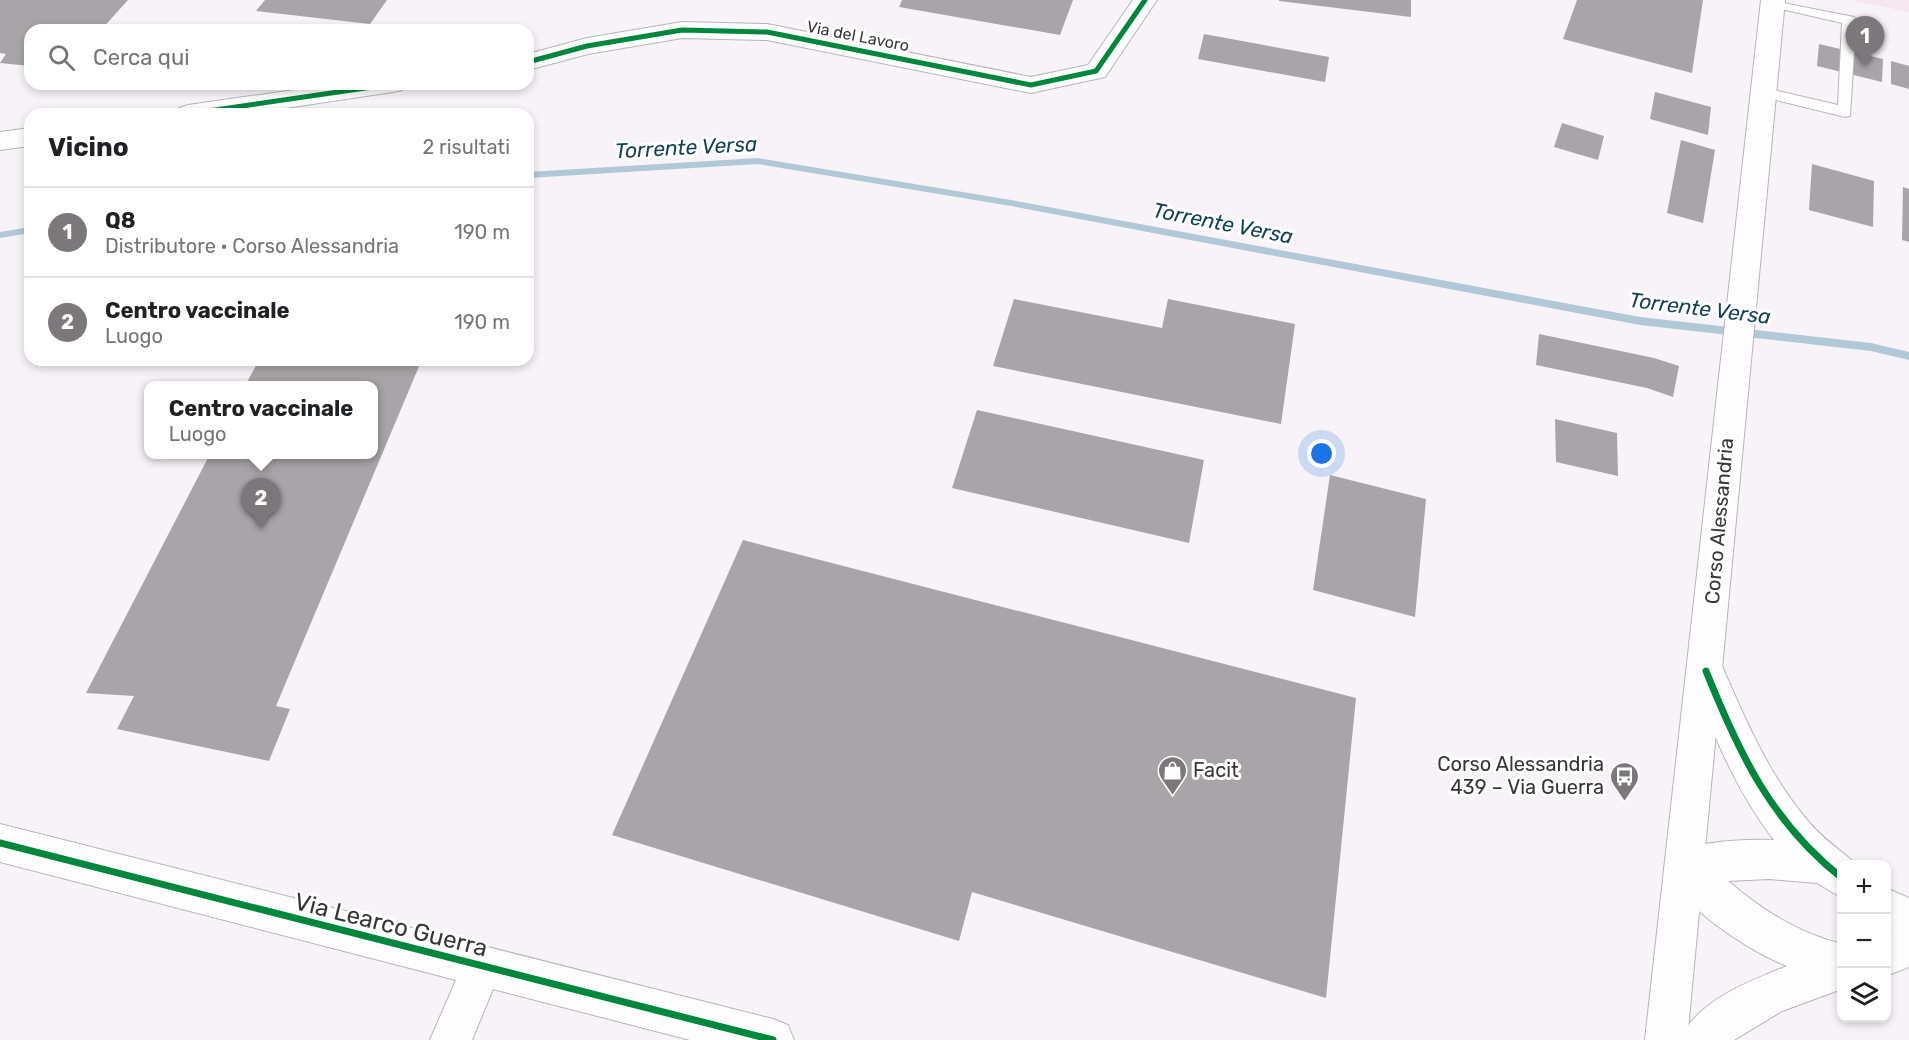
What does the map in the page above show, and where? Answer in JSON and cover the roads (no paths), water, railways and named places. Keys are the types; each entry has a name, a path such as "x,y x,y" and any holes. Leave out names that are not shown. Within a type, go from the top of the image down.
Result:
{"street":[{"name":"Via del Lavoro","path":"534,60 587,46 682,30 767,32 1031,85 1096,70 1145,0"},
{"name":"Corso Alessandria","path":"1666,1040 1706,671 1727,440 1773,1"},
{"path":"229,108 352,90"},
{"path":"0,141 24,138"},
{"path":"1706,671 1737,748 1769,804 1831,871"},
{"name":"Via Learco Guerra","path":"0,843 773,1040"},
{"path":"1684,868 1714,861 1777,858 1831,871"},
{"path":"1684,868 1717,900 1779,942 1820,960 1837,965"},
{"path":"1891,910 1909,920"},
{"path":"1891,954 1909,947"},
{"name":"Via Learco Guerra","path":"451,1040 482,967"},
{"path":"1701,1040 1719,1024 1794,982 1837,968"}],"lane":[{"path":"1765,93 1845,112 1850,20 1773,1"}],"waterway":[{"name":"Torrente Versa","path":"534,175 758,161 1011,203 1640,321 1871,347 1909,356"},
{"name":"Torrente Versa","path":"0,235 24,231"}],"place":[{"name":"Q8","path":"1865,66"},
{"name":"Centro vaccinale","path":"261,528"},
{"name":"Facit","path":"1172,796"},
{"name":"Corso Alessandria 439 – Via Guerra","path":"1625,802"}]}
